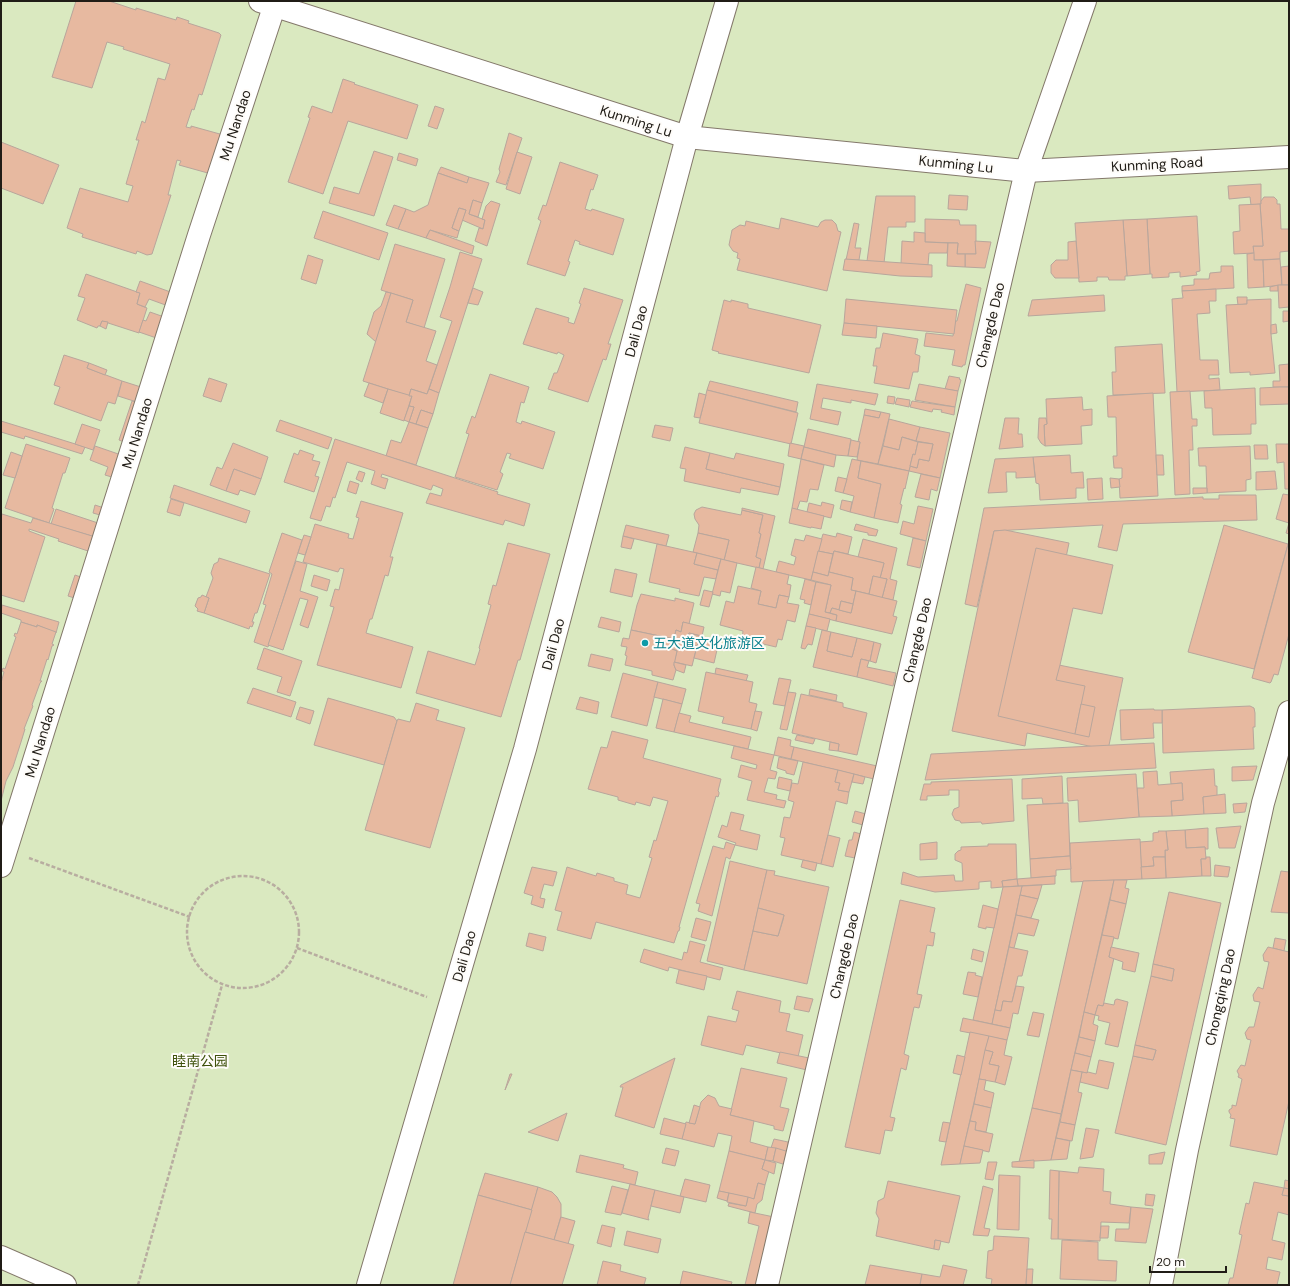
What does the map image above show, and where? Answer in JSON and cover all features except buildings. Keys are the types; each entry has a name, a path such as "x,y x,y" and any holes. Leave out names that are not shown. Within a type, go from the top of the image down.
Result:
{"street":[{"name":"Dali Dao","path":"368,1285 525,749 687,137 727,1"},
{"name":"Changde Dao","path":"767,1285 1026,171 1084,1"},
{"name":"Kunming Lu","path":"270,3 687,137 1026,171"},
{"name":"Mu Nandao","path":"4,858 270,3"},
{"name":"Kunming Road","path":"1026,171 1289,157"},
{"name":"Chongqing Dao","path":"1161,1285 1187,1150 1263,803 1289,712"},
{"path":"1,1257 65,1285"}],"path":[{"path":"4,858 190,917"},
{"path":"252,876 271,883 285,894 296,911 299,929 297,948 289,965 275,979 258,987 240,989 222,985 206,975 195,961 188,944 187,926 192,908 202,894 217,882 234,877 252,876"},
{"path":"297,948 450,1006"},
{"path":"138,1285 222,985"}],"green space":[{"name":"五大道文化旅游区","path":"1,1 1289,1 1289,1285 1,1285"}],"place":[{"name":"五大道文化旅游区","path":"645,643"}],"park label":[{"name":"睦南公园","path":"200,1061"}]}
